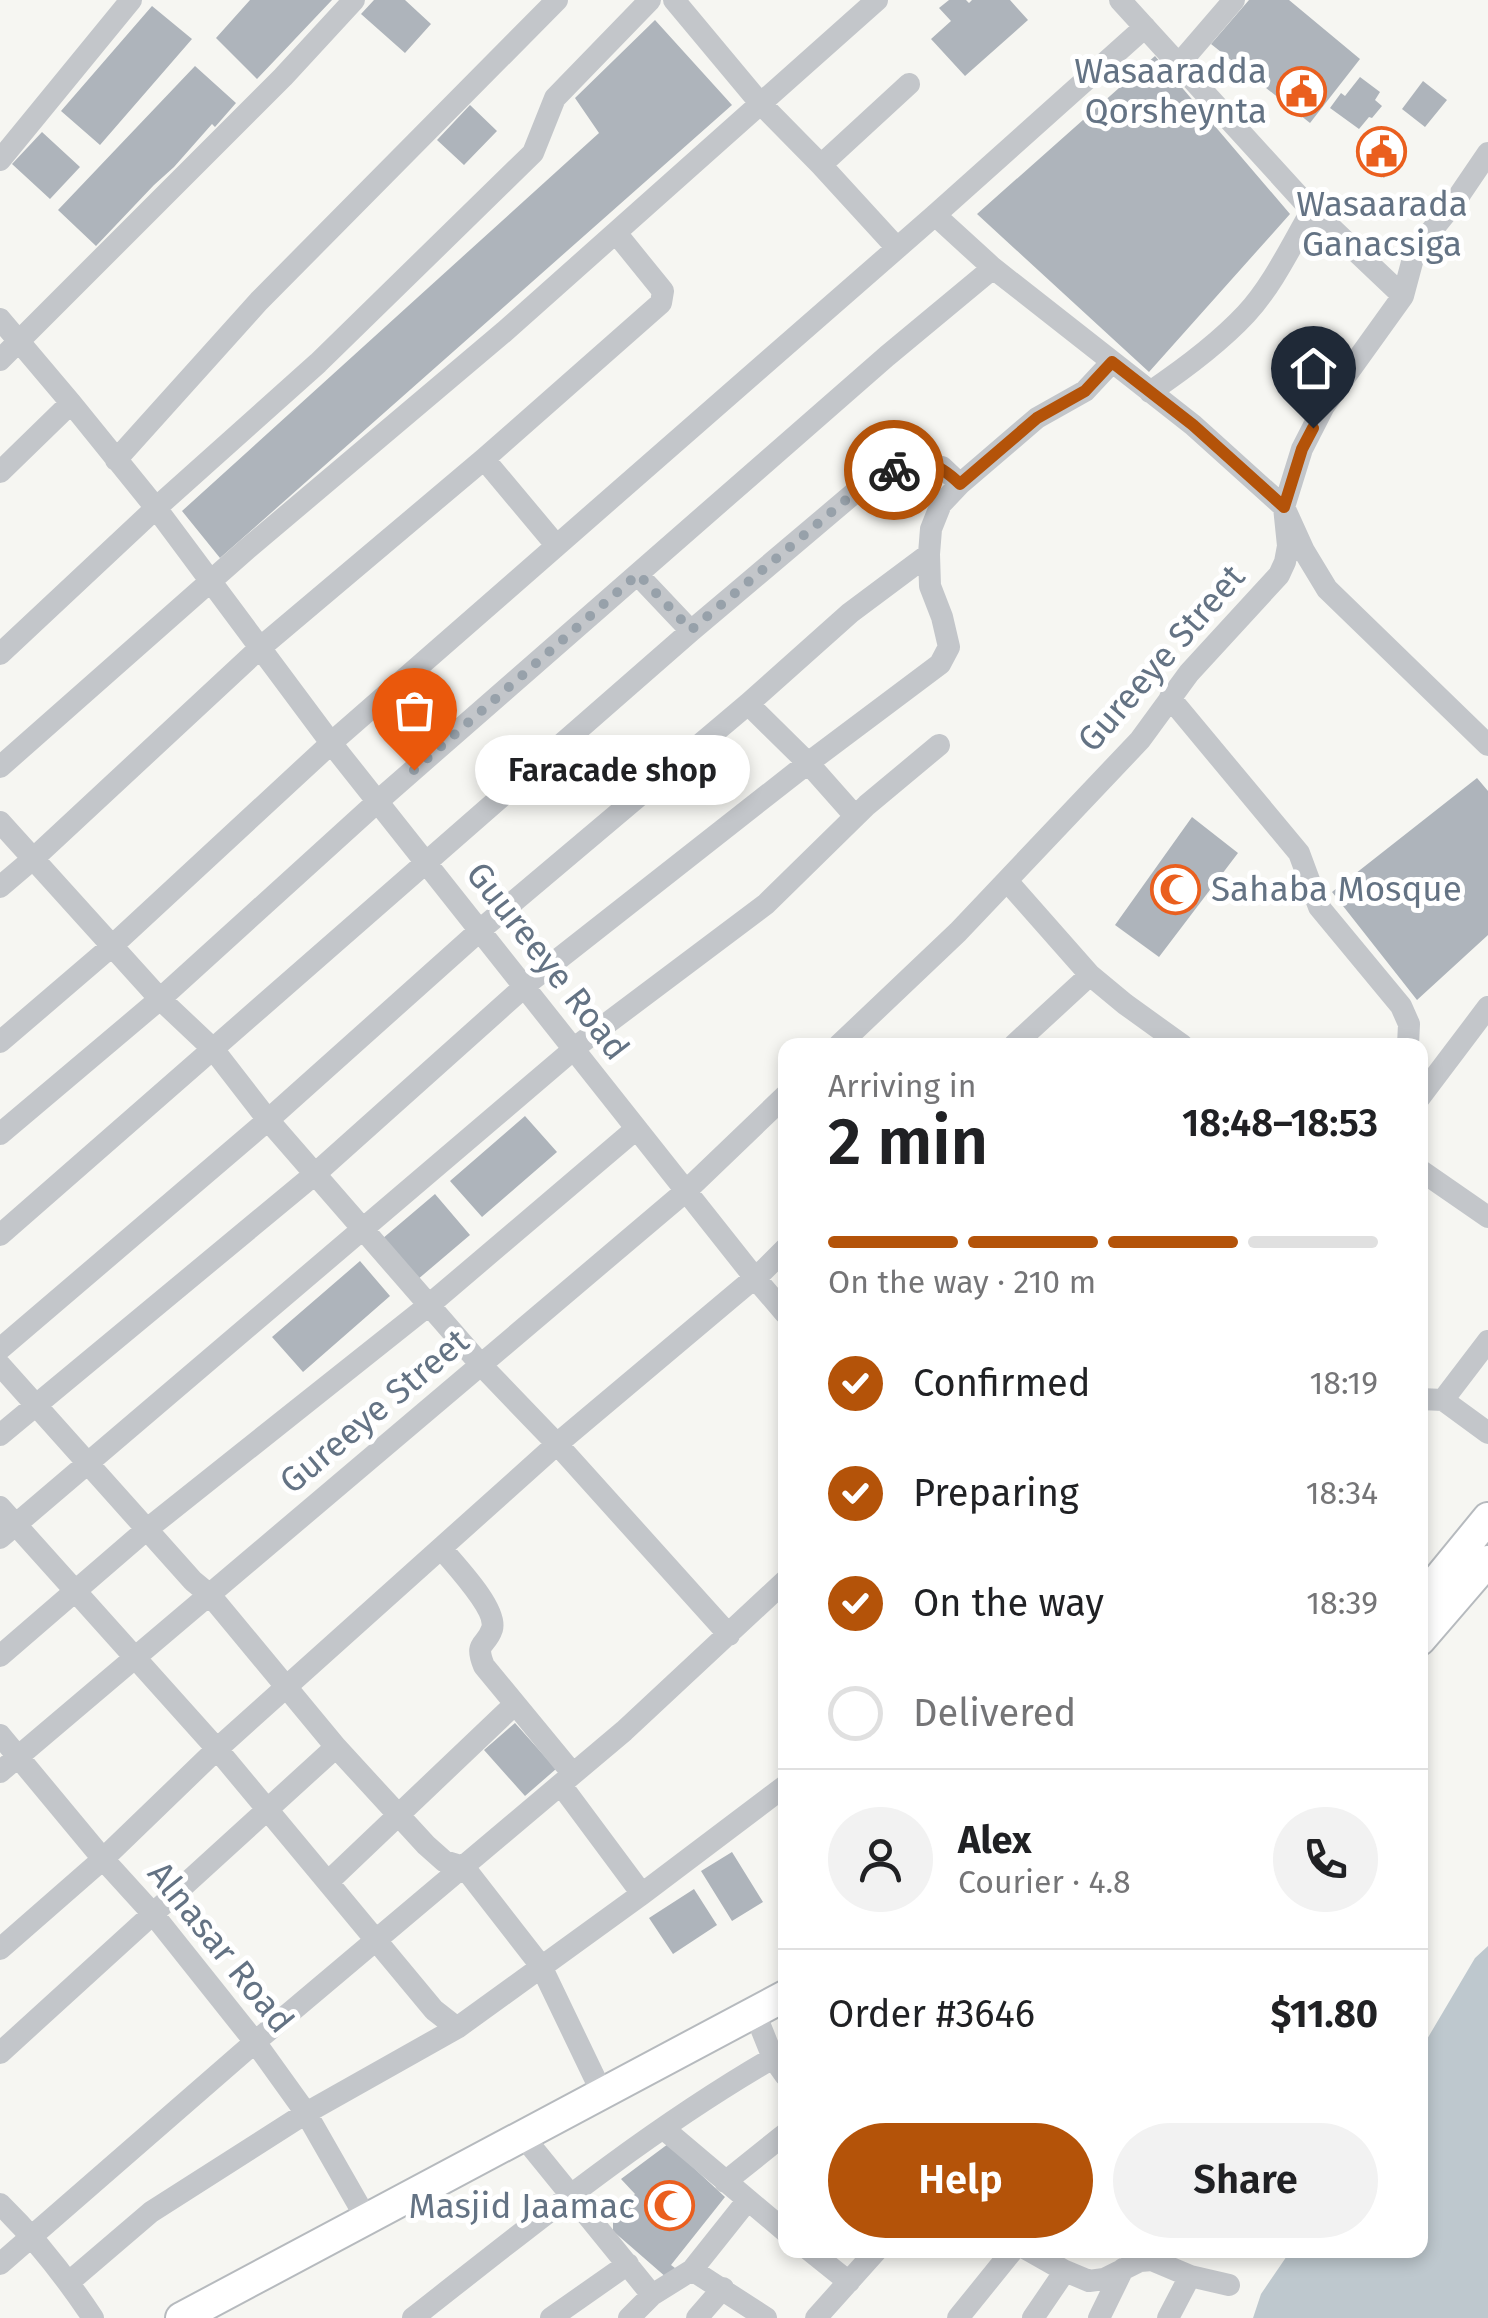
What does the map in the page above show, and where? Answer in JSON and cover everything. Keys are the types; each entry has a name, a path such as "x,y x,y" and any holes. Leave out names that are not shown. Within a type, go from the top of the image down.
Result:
{"main road":[{"path":"1428,1591 1488,1518"},
{"path":"1428,1631 1484,1569"},
{"path":"182,2318 778,2000"}],"street":[{"path":"0,160 131,0"},
{"path":"0,360 283,77 354,0"},
{"path":"116,460 258,301 556,0"},
{"path":"0,654 318,364 533,154 556,98 650,0"},
{"path":"674,0 760,104 896,248"},
{"path":"0,767 504,332 877,0"},
{"path":"1120,0 1312,210 1404,296"},
{"path":"1179,64 1234,0"},
{"path":"0,1042 112,946 331,743 1145,28"},
{"path":"821,165 910,84"},
{"name":"Gureeye Street","path":"845,1038 958,932 1140,740 1189,674 1279,575 1288,546 1284,507 1302,449 1324,406 1404,296 1415,252 1488,153"},
{"path":"1454,203 1488,192"},
{"path":"1150,392 1248,312 1312,210"},
{"path":"935,215 992,268 1193,425 1284,507 1327,590 1488,745"},
{"path":"0,887 261,647 661,303 663,290 616,232"},
{"path":"0,1134 160,998 377,802 886,356 992,268"},
{"name":"Guureeye Road","path":"0,319 156,508 377,802 778,1305"},
{"path":"0,1436 315,1174 524,987 940,664 949,648 930,586 929,554 941,504 1037,418 1085,391 1112,362"},
{"path":"0,472 72,402"},
{"path":"484,459 556,546"},
{"path":"0,1235 691,630 872,478 917,462 942,467 960,484"},
{"path":"0,1349 850,613 929,554"},
{"path":"638,574 691,630"},
{"path":"1170,698 1299,853 1319,907 1401,1006 1409,1024 1408,1038"},
{"path":"748,704 855,816"},
{"path":"8,1531 573,1049 766,904 855,816 939,745"},
{"path":"0,822 160,998 212,1048 268,1120 428,1305 729,1635"},
{"path":"1006,881 1090,975 1172,1038"},
{"path":"1022,1038 1090,975"},
{"path":"1428,1086 1488,1008"},
{"name":"Gureeye Street","path":"0,1772 686,1191 778,1103"},
{"path":"0,1656 146,1530 428,1305 636,1128"},
{"path":"1428,1176 1488,1218"},
{"path":"0,1950 286,1686 558,1444 778,1256"},
{"path":"1488,1341 1432,1400 1488,1434"},
{"path":"0,1365 192,1581 210,1595 336,1747 399,1816 444,1861 464,1867 541,1966 602,2093"},
{"path":"0,1506 8,1531 76,1591 216,1749 434,2010 457,2028"},
{"path":"441,1548 487,1606 492,1631 479,1654 484,1666 516,1704 642,1894"},
{"path":"0,2264 255,2042 567,1780 778,1588"},
{"path":"328,1882 516,1704"},
{"name":"Alnasar Road","path":"0,1735 255,2042 306,2114 366,2218"},
{"path":"0,2053 336,1747"},
{"path":"69,2282 151,2212 306,2114 457,2028 778,1791"},
{"path":"755,2013 778,2064"},
{"path":"412,2318 571,2194 723,2086 778,2066"},
{"path":"664,2128 778,2225"},
{"path":"522,2135 652,2295"},
{"path":"726,2182 778,2140"},
{"path":"630,2318 652,2295 692,2270 747,2201"},
{"path":"0,2204 32,2235 93,2318"},
{"path":"819,2258 849,2282"},
{"path":"816,2318 871,2258"},
{"path":"958,2318 1007,2258"},
{"path":"1042,2258 1089,2280 1104,2279 1152,2260 1190,2276 1229,2286"},
{"path":"551,2318 628,2264"},
{"path":"1099,2318 1123,2269"},
{"path":"692,2270 766,2318"},
{"path":"1033,2318 1064,2271"},
{"path":"1168,2318 1190,2276"},
{"path":"697,2318 723,2288"}],"shaded area":[{"path":"1488,1946 1488,2318 1253,2318 1261,2294 1286,2258 1428,2258 1428,2037 1475,1958"}],"building":[{"path":"250,0 332,0 257,79 216,38"},
{"path":"374,0 405,0 431,24 405,53 361,14"},
{"path":"949,0 1010,0 1028,20 965,76 931,39 951,21 939,8"},
{"name":"Wasaaradda Qorsheynta","path":"1249,0 1289,0 1360,59 1310,123 1211,44"},
{"path":"152,6 192,39 100,145 61,111"},
{"path":"655,20 732,105 220,558 182,511 599,133 575,98"},
{"path":"1155,56 1290,214 1149,372 977,214"},
{"path":"195,66 236,103 96,246 58,210"},
{"path":"1360,77 1380,92 1375,100 1382,106 1359,129 1330,108"},
{"path":"1423,81 1447,100 1425,127 1402,109"},
{"path":"470,105 497,131 464,165 437,140"},
{"name":"Wasaarada Ganacsiga","path":"1378,126 1407,148 1384,178 1356,156"},
{"path":"42,132 80,167 50,199 12,164"},
{"path":"1477,778 1488,791 1488,935 1417,1000 1332,892"},
{"name":"Sahaba Mosque","path":"1192,817 1238,853 1159,957 1115,925"},
{"path":"525,1116 557,1152 482,1217 450,1181"},
{"path":"435,1194 470,1235 417,1280 382,1239"},
{"path":"360,1261 390,1296 303,1372 272,1337"},
{"path":"515,1723 556,1769 525,1796 484,1750"},
{"path":"732,1852 763,1902 732,1921 701,1871"},
{"path":"694,1889 717,1925 673,1954 649,1918"},
{"name":"Masjid Jaamac","path":"668,2144 725,2197 671,2265 675,2268 667,2278 613,2231 613,2215 635,2194 621,2179"}],"way so far":[{"path":"414,770 638,574 691,630 872,478 894,470"}],"place":[{"name":"Wasaaradda Qorsheynta","path":"1302,91"},
{"name":"Wasaarada Ganacsiga","path":"1382,152"},
{"name":"Faracade shop","path":"414,770"},
{"name":"Sahaba Mosque","path":"1176,889"},
{"name":"Masjid Jaamac","path":"670,2206"}],"route":[{"path":"894,470 917,462 942,467 960,484 1037,418 1085,391 1112,362 1193,425 1284,507 1302,449 1313,428"}]}
